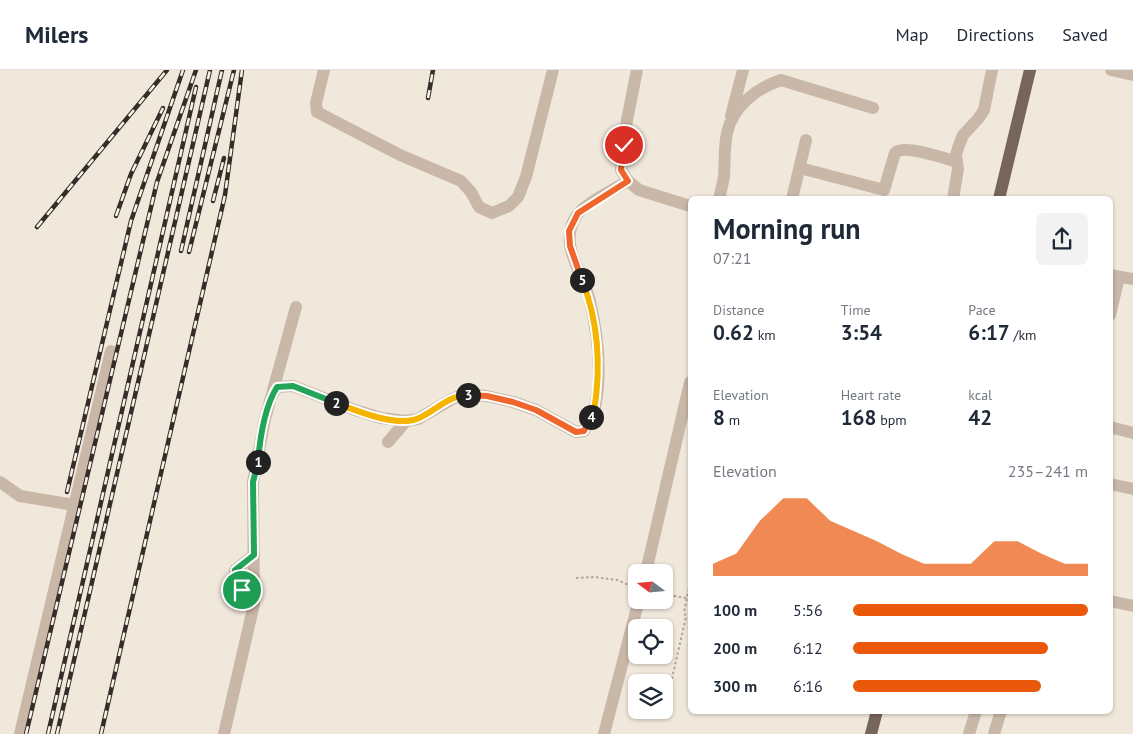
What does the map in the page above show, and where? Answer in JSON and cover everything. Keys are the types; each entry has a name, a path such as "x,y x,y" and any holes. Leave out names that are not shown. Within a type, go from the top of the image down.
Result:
{"main road":[{"path":"1000,196 1030,70"},
{"path":"871,734 876,714"}],"street":[{"path":"324,70 316,103 317,112 400,156 461,181 471,192 479,207 492,213 509,206 518,197 526,177 554,70"},
{"path":"637,70 627,120 621,170 628,181 639,190 688,205"},
{"path":"720,196 724,178 728,130 742,70"},
{"path":"953,196 958,169 956,155 963,135 984,110 992,70"},
{"path":"1111,70 1133,75"},
{"path":"728,130 735,113 750,96 768,84 781,80 873,108"},
{"path":"793,196 806,140"},
{"path":"800,168 884,190 895,153 898,150 915,151 957,162"},
{"path":"271,397 277,387 293,386 355,410 381,418 406,421 418,419 452,399 465,394 487,396 536,410 576,432 584,431 594,412 598,377 598,349 590,300 570,246 569,231 578,213 628,181"},
{"path":"1114,276 1133,279"},
{"path":"224,734 254,604 253,482 265,419 296,307"},
{"path":"20,734 111,351"},
{"path":"648,564 688,392"},
{"path":"388,442 406,421"},
{"path":"1113,428 1133,434"},
{"path":"0,482 20,496 74,505"},
{"path":"1113,485 1133,489"},
{"path":"254,555 235,570 236,582 254,604"},
{"path":"1113,602 1133,606"},
{"path":"604,734 637,609"},
{"path":"969,734 975,714"},
{"path":"994,734 999,714"}],"path":[{"path":"576,578 594,577 617,580 628,585"},
{"path":"672,674 686,617 684,612 688,590"},
{"path":"673,596 686,598"}],"railway":[{"path":"37,227 167,70"},
{"path":"67,492 131,221 183,70"},
{"path":"26,734 157,182 196,70"},
{"path":"57,734 210,70"},
{"path":"181,251 222,70"},
{"path":"189,252 234,70"},
{"path":"101,734 225,195 242,70"},
{"path":"428,98 433,70"},
{"path":"48,734 196,87"},
{"path":"116,216 131,174 163,108"},
{"path":"213,201 224,158"}],"route":[{"path":"242,590 236,582 235,570 254,555 253,482 258,465 265,419 271,397 277,387 293,386 355,410 381,418 406,421 418,419 452,399 465,394 487,396 536,410 576,432 584,431 594,412 598,377 598,349 590,300 570,246 569,231 578,213 628,181 621,170 624,145"}]}
